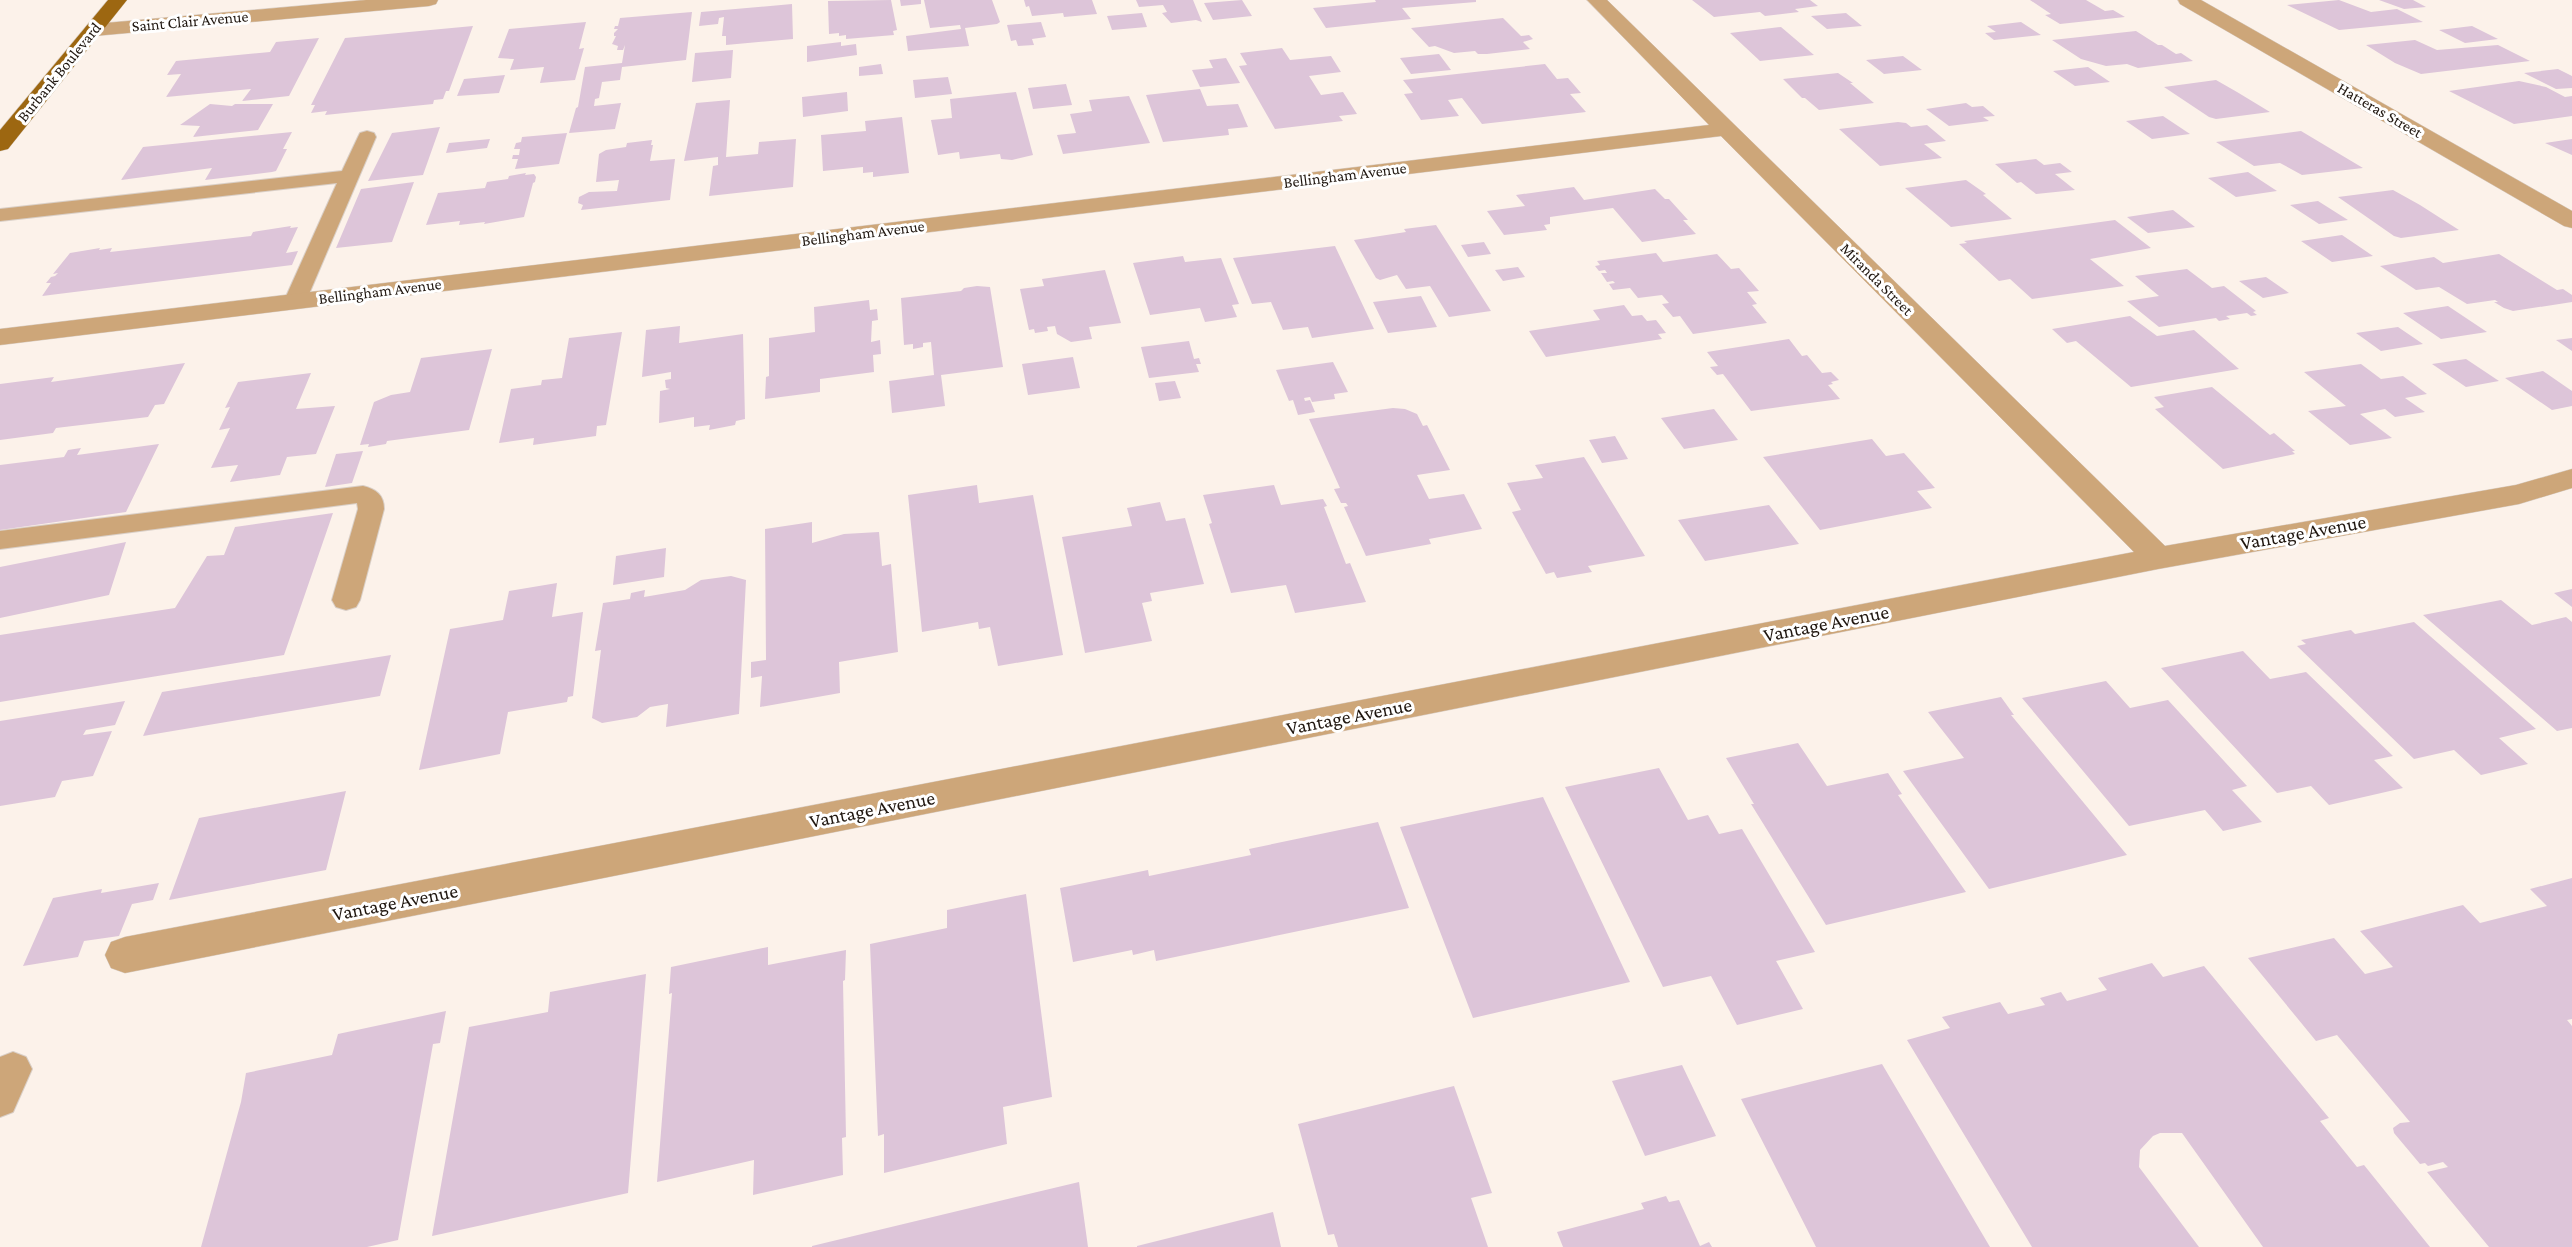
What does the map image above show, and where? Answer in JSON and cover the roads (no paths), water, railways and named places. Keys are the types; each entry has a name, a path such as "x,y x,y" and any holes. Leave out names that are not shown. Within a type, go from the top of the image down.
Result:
{"main road":[{"name":"Burbank Boulevard","path":"0,144 118,0"}],"street":[{"name":"Saint Clair Avenue","path":"94,30 429,0"},
{"name":"Miranda Street","path":"1596,0 2158,558"},
{"name":"Hatteras Street","path":"2187,0 2572,221"},
{"name":"Bellingham Avenue","path":"0,337 1726,129"},
{"name":"Vantage Avenue","path":"125,955 2158,558 2519,494 2572,478"}],"lane":[{"path":"295,302 367,137"},
{"path":"0,215 350,176"},
{"path":"0,540 363,494 371,501 371,509 346,600"}]}
